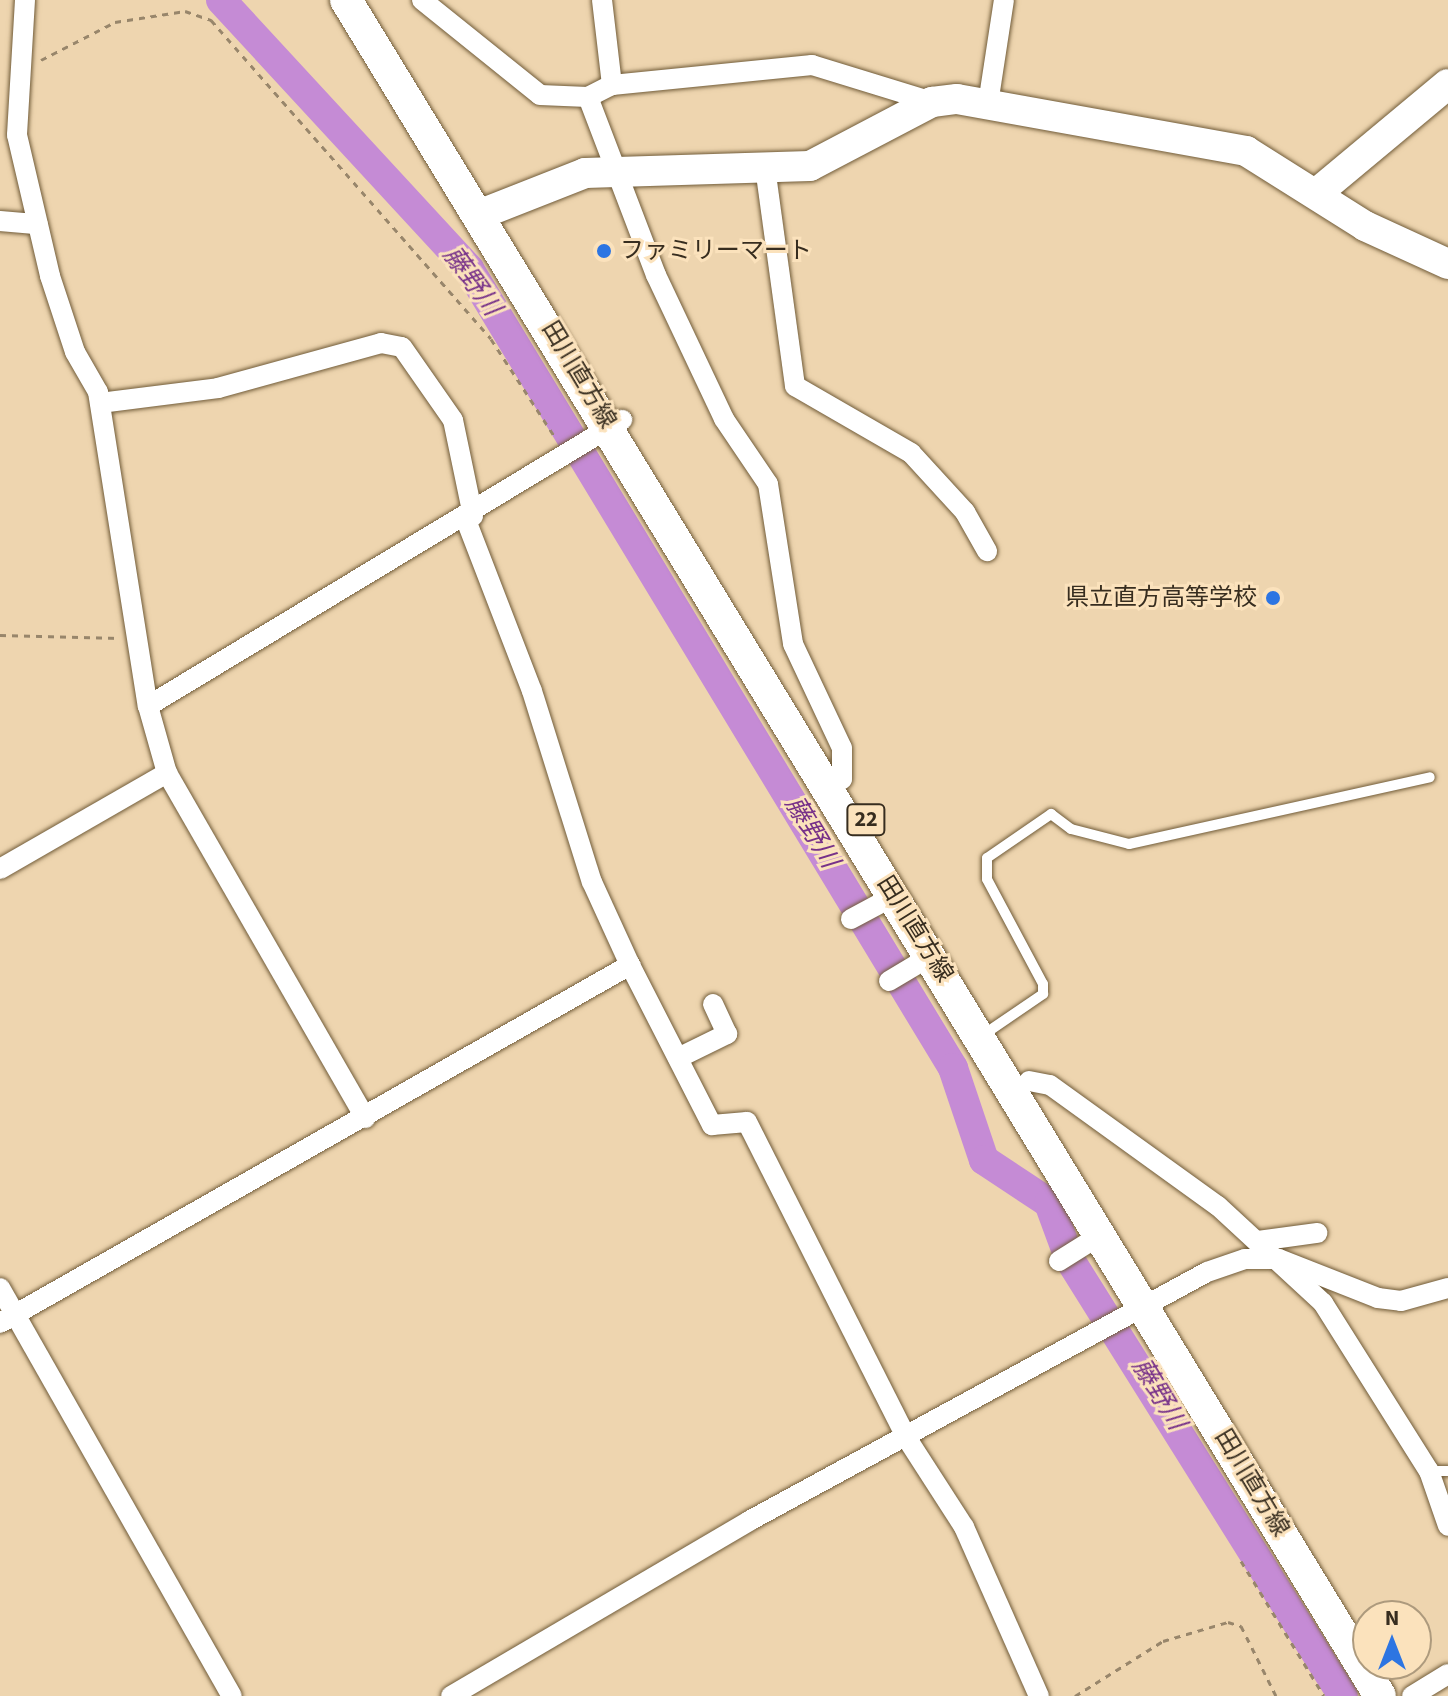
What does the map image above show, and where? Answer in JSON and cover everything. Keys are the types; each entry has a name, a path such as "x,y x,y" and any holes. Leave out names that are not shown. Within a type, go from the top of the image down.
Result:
{"main road":[{"name":"田川直方線","path":"346,0 487,211"},
{"name":"田川直方線","path":"362,0 614,425 988,1031 1100,1236 1352,1617"},
{"name":"田川直方線","path":"835,783 894,896 930,956 1029,1081 1147,1303 1380,1696"}],"street":[{"path":"25,0 17,135 38,224 75,352 100,403 148,706 167,773 365,1118"},
{"path":"422,0 529,88 588,97 612,85 812,65 932,102 990,103 1246,151 1365,226 1448,264"},
{"path":"602,0 612,85"},
{"path":"990,91 1004,0"},
{"path":"1317,193 1448,84"},
{"path":"588,97 614,171 724,419 768,484 793,644 842,748 835,783"},
{"path":"487,211 540,185 614,171 810,166 932,102"},
{"path":"765,167 795,386 911,453 965,512 987,551"},
{"path":"0,221 38,224"},
{"path":"100,403 218,388 381,343 402,347 453,420 470,518 532,691 592,882 630,965 712,1125 747,1122 906,1437 964,1527 1039,1696"},
{"path":"148,706 470,518 614,425"},
{"path":"0,869 167,773"},
{"path":"851,919 894,896"},
{"path":"889,981 930,956"},
{"path":"8,1319 630,965"},
{"path":"678,1058 727,1034 713,1004"},
{"path":"1029,1081 1050,1085 1258,1241 1323,1303 1438,1471 1448,1526"},
{"path":"1258,1241 1317,1233"},
{"path":"1059,1261 1100,1236"},
{"path":"451,1696 1147,1303 1245,1259 1279,1259 1378,1298 1401,1301 1448,1288"},
{"path":"0,1288 8,1319 232,1696"},
{"path":"1412,1696 1448,1674"}],"lane":[{"path":"988,1031 1043,994 1043,984 987,879 987,858 1051,814 1071,829 1129,844 1430,777"}],"path":[{"path":"21,60 73,48 115,22 185,11 211,20 491,339 566,455"},
{"path":"0,635 137,638"},
{"path":"1241,1561 1324,1696"},
{"path":"1075,1696 1163,1641 1228,1622 1241,1626 1276,1696"}],"waterway":[{"name":"藤野川","path":"221,0 469,269 953,1068 984,1160 1049,1203 1070,1260 1343,1696"}],"place":[{"name":"ファミリーマート","path":"604,251"},
{"name":"県立直方高等学校","path":"1273,598"}]}
